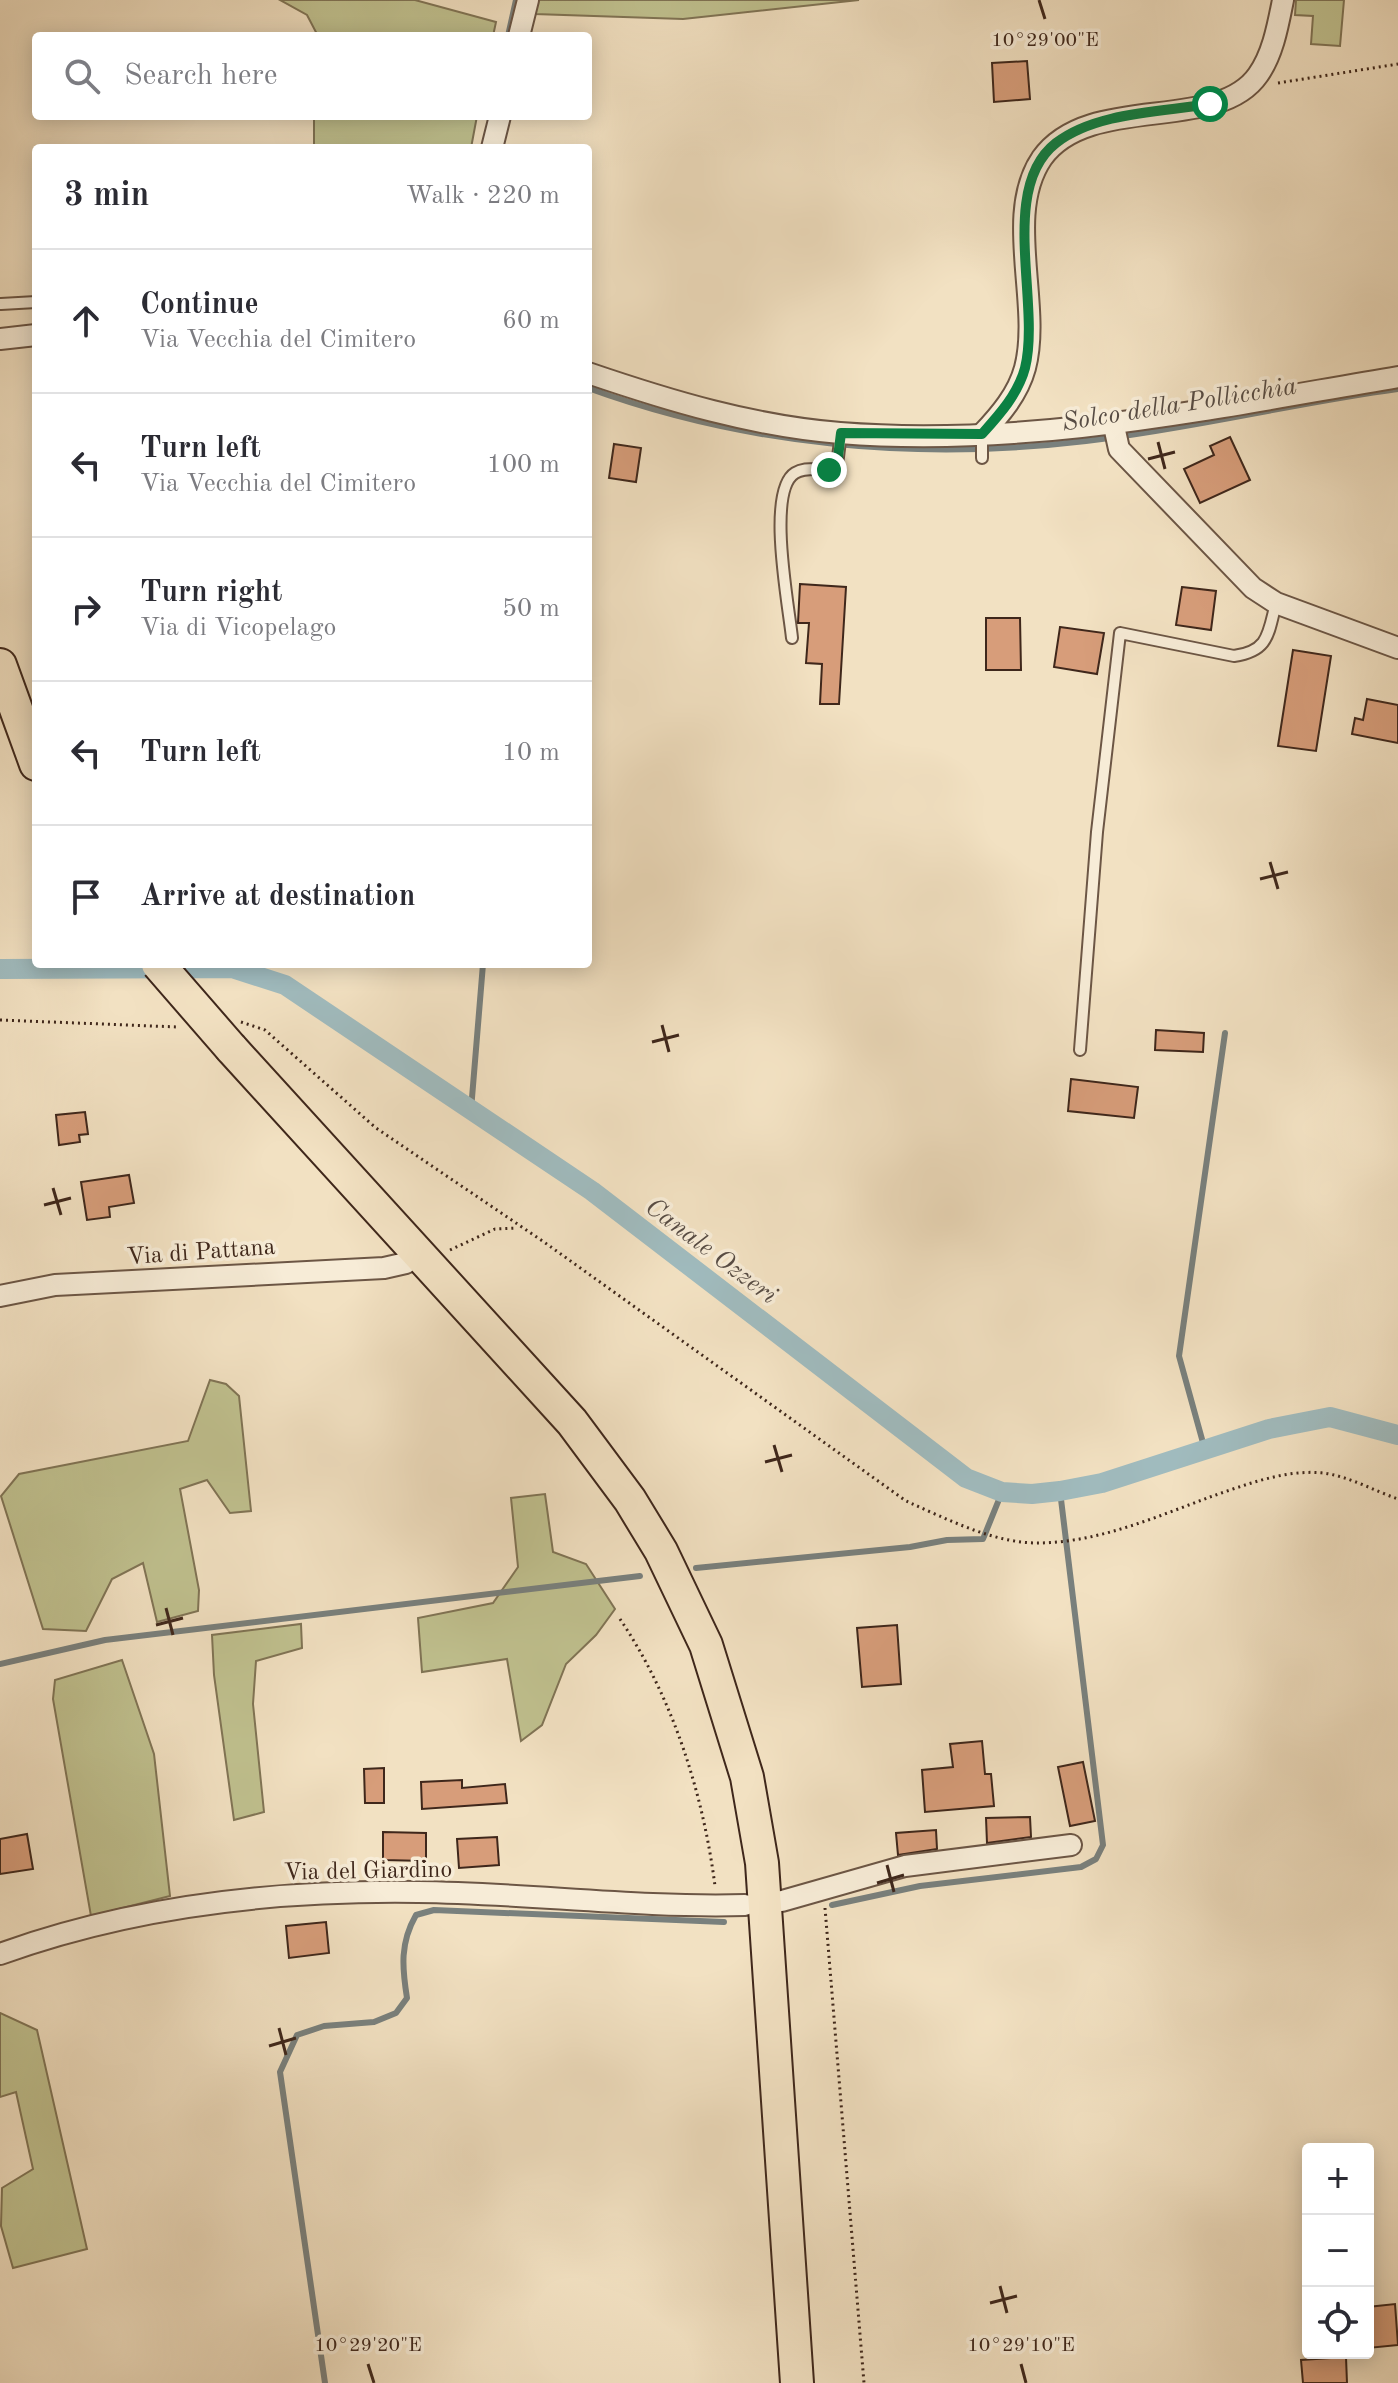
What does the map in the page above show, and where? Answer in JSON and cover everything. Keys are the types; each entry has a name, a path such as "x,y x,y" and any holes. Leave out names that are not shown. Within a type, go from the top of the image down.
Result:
{"main road":[{"path":"0,665 32,753"},
{"path":"161,968 572,1422 630,1500 661,1551 706,1645 747,1777 762,1863 797,2383"}],"street":[{"path":"520,32 528,0"},
{"path":"982,438 1016,392 1025,368 1030,329 1026,214 1032,177 1042,159 1056,143 1082,129 1210,104 1247,88 1265,62 1283,0"},
{"path":"493,144 499,120"},
{"path":"0,339 32,335"},
{"path":"592,374 726,415 840,436 982,438 1116,434 1398,377"},
{"path":"1116,434 1232,568 1276,603 1398,648"},
{"name":"Via di Pattana","path":"0,1296 55,1285 384,1268 406,1263"},
{"path":"782,1901 905,1866 1071,1845"},
{"name":"Via del Giardino","path":"0,1954 128,1916 177,1907 282,1897 415,1892 745,1905"}],"lane":[{"path":"1,304 32,302"},
{"path":"792,638 786,580 780,561 784,492 792,475 800,471 829,470 837,465 840,436"},
{"path":"982,438 982,458"},
{"path":"1080,1050 1097,832 1120,633 1234,656 1246,654 1259,649 1266,641 1276,603"}],"path":[{"path":"1247,88 1398,64"},
{"path":"446,1252 495,1229 521,1229 906,1501 994,1535 1028,1542 1056,1541 1118,1531 1246,1485 1291,1474 1324,1473 1398,1499"},
{"path":"620,1619 633,1639 668,1713 697,1785 708,1829 718,1906"},
{"path":"823,1888 864,2383"}],"green space":[{"path":"280,0 415,0 496,22 494,32 316,32 307,15"},
{"path":"538,0 859,0 683,19 535,14"},
{"path":"1296,0 1344,0 1340,46 1311,44 1313,16 1295,15"},
{"path":"314,120 476,120 472,144 314,144"},
{"path":"210,1380 226,1384 239,1396 251,1511 230,1513 207,1480 180,1489 199,1590 198,1611 157,1622 143,1563 112,1579 86,1631 43,1629 1,1496 19,1474 188,1441"},
{"path":"545,1494 553,1552 586,1564 615,1609 596,1635 566,1664 542,1725 521,1741 507,1659 422,1672 418,1618 493,1603 518,1567 511,1498"},
{"path":"301,1624 302,1648 256,1661 253,1704 264,1812 234,1820 214,1675 212,1635"},
{"path":"122,1660 154,1754 170,1896 91,1916 53,1699 55,1680"},
{"path":"0,2013 37,2030 87,2249 13,2268 1,2226 2,2188 33,2169 16,2092 0,2097"}],"building":[{"path":"1027,61 1030,99 994,102 992,63"},
{"path":"1230,437 1250,480 1200,503 1184,469 1214,455 1210,446"},
{"path":"614,444 641,448 636,482 609,478"},
{"path":"800,584 846,587 839,704 820,704 822,664 806,663 809,623 798,623"},
{"path":"1182,587 1216,591 1211,630 1176,625"},
{"path":"986,618 1020,618 1021,670 986,670"},
{"path":"1060,627 1104,633 1097,674 1054,667"},
{"path":"1293,650 1331,656 1316,751 1278,746"},
{"path":"1367,699 1398,705 1398,743 1352,734 1355,718 1363,720"},
{"path":"1156,1030 1204,1033 1203,1052 1155,1050"},
{"path":"1071,1079 1138,1087 1134,1118 1068,1111"},
{"path":"85,1112 88,1134 79,1135 80,1142 59,1145 56,1115"},
{"path":"129,1175 134,1203 109,1207 110,1217 87,1220 81,1182"},
{"path":"897,1625 901,1684 862,1687 857,1628"},
{"path":"982,1741 985,1774 991,1774 994,1806 925,1812 922,1770 953,1767 950,1744"},
{"path":"1083,1762 1095,1821 1070,1826 1058,1767"},
{"path":"384,1768 384,1803 365,1803 364,1769"},
{"path":"462,1780 462,1788 505,1784 507,1803 422,1809 421,1782"},
{"path":"1030,1817 1031,1837 987,1843 986,1818"},
{"path":"936,1830 937,1849 898,1855 896,1833"},
{"path":"383,1832 426,1833 426,1861 383,1860"},
{"path":"27,1834 33,1869 0,1874 0,1839"},
{"path":"497,1837 499,1865 459,1868 457,1839"},
{"path":"326,1922 329,1953 289,1958 286,1926"},
{"path":"1395,2304 1398,2345 1374,2347 1374,2306"},
{"path":"1346,2359 1347,2383 1303,2383 1301,2360"}],"waterway":[{"path":"509,32 516,0"},
{"name":"Solco della Pollicchia","path":"592,389 709,424 771,436 834,444 960,449 1023,447 1125,436 1398,389"},
{"name":"Canale Ozzeri","path":"0,969 232,968 285,985 592,1191 966,1478 1002,1492 1032,1494 1102,1483 1269,1429 1330,1417 1398,1435"},
{"path":"471,1110 483,968"},
{"path":"1205,1450 1179,1356 1225,1033"},
{"path":"832,1905 920,1886 1081,1867 1096,1859 1103,1845 1060,1491"},
{"path":"696,1568 910,1547 947,1540 983,1539 1002,1492"},
{"path":"0,1664 105,1640 640,1576"},
{"path":"325,2383 280,2072 297,2035 324,2026 374,2022 396,2013 407,1998 404,1976 407,1935 416,1915 434,1910 724,1922"}],"route":[{"path":"829,470 837,465 841,433 982,434 1016,392 1025,368 1030,329 1026,214 1032,177 1042,159 1056,143 1082,129 1109,121 1210,104"}]}
